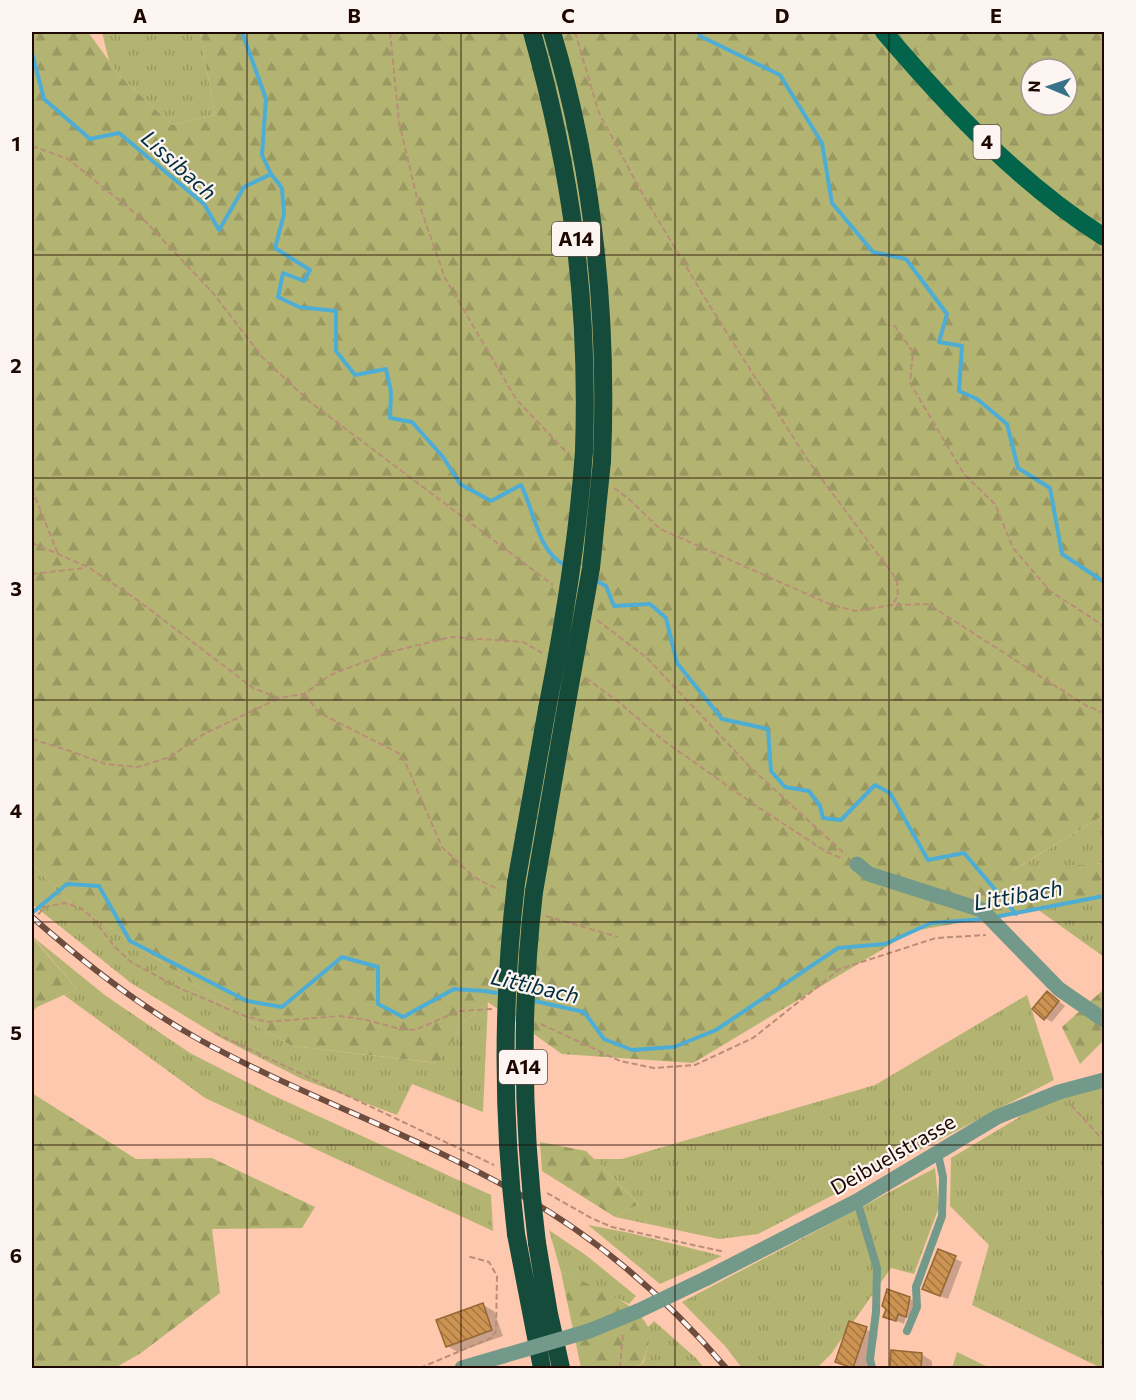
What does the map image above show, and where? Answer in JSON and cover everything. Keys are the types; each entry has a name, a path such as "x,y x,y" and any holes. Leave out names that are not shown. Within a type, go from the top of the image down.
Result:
{"highway":[{"name":"A14","path":"532,32 564,160 575,229 585,339 578,454 579,514 570,581 547,709 509,887 504,1033 508,1153 516,1234 542,1368"},
{"name":"A14","path":"552,32 579,140 597,249 604,355 602,461 591,568 534,892 528,954 523,1057 525,1132 537,1243 561,1368"}],"main road":[{"name":"4","path":"884,32 962,119 1010,165 1058,205 1104,237"}],"street":[{"path":"857,864 869,874 982,910 1059,989 1104,1020"},
{"name":"Deibuelstrasse","path":"462,1368 589,1331 632,1313 857,1201 997,1117 1059,1092 1104,1080"}],"lane":[{"path":"907,1331 917,1306 916,1287 942,1216 943,1177 938,1154"},
{"path":"857,1201 877,1268 876,1312 870,1359 872,1368"}],"path":[{"path":"390,32 399,122 417,198 445,278 516,399 562,450 578,454"},
{"path":"575,32 599,113 642,193 708,303 807,459 897,580 898,596 892,605"},
{"path":"32,146 68,159 145,221 213,293 263,358 310,402 556,588"},
{"path":"894,326 913,352 910,383 964,474 995,504 1013,548 1050,591 1104,626"},
{"path":"610,485 629,499 660,529 832,605 856,611 892,605 928,604 1085,705 1104,713"},
{"path":"32,489 58,554"},
{"path":"32,543 88,567 136,599 253,688 279,698"},
{"path":"32,574 88,567"},
{"path":"592,616 647,658 750,767 857,864"},
{"path":"32,739 105,764 138,767 170,757 202,735 279,698 304,694 330,675 390,652 451,637 523,642 542,654"},
{"path":"580,675 620,703 664,741 752,803 825,851 857,864"},
{"path":"304,694 318,711 402,755 441,848 474,877 509,887"},
{"path":"540,912 549,918 618,937"},
{"path":"215,1033 502,1170"},
{"path":"1059,1092 1104,1140"},
{"path":"540,1190 612,1227 702,1249 752,1255"},
{"path":"420,1368 491,1338 496,1331 497,1276 489,1262 467,1256"},
{"path":"620,1368 632,1313"}],"green space":[{"path":"32,32 88,32 120,76 172,125 215,115 200,32 1104,32 1104,815 1013,870 1104,863 1104,898 913,931 693,1063 562,1054 488,1002 465,1021 438,1063 292,1046 252,1023 61,895 32,863"},
{"path":"102,32 200,32 215,115 172,125 120,76 109,61"},
{"path":"1104,815 1104,863 1012,871"},
{"path":"32,863 61,895 252,1023 292,1046 437,1063 465,1021 488,1002 483,1112 412,1084 397,1115 302,1079 221,1038 131,983 32,904"},
{"path":"1104,898 1104,957 1037,909"},
{"path":"32,936 106,996 190,1053 270,1094 491,1195 493,1231 205,1098 64,995 77,989"},
{"path":"32,937 77,989 37,1007 32,1012"},
{"path":"1104,989 1104,1040 1080,1064 1062,1027"},
{"path":"1027,995 1054,1080 758,1234 719,1239 615,1217 639,1204 594,1159 622,1159 875,1085"},
{"path":"1104,1084 1104,1368 1101,1368 972,1305 989,1245 950,1206 951,1158 1058,1094"},
{"path":"32,1093 136,1159 212,1158 315,1207 302,1228 212,1229 220,1293 141,1353 115,1368 32,1368"},
{"path":"540,1142 586,1151 639,1204 615,1217 542,1171"},
{"path":"935,1168 939,1207 914,1274 891,1268 831,1354 817,1368 742,1368 725,1346 682,1302"},
{"path":"588,1225 630,1233 722,1256 660,1284"},
{"path":"549,1230 587,1256 636,1296 629,1304 561,1272"},
{"path":"561,1272 622,1301 642,1317 648,1327 649,1336 642,1364 629,1368 581,1368"},
{"path":"654,1321 704,1368 629,1368 643,1364 648,1346 648,1327"},
{"path":"957,1352 990,1368 952,1368"}],"building":[{"path":"1047,991 1059,1001 1044,1020 1032,1009"},
{"path":"938,1249 956,1256 940,1296 922,1289"},
{"path":"887,1289 910,1297 906,1317 898,1314 896,1321 883,1317 886,1309 882,1306"},
{"path":"483,1303 492,1330 446,1347 436,1320"},
{"path":"849,1321 867,1327 853,1368 835,1362"},
{"path":"891,1350 922,1353 921,1368 890,1368"}],"waterway":[{"path":"242,32 266,99 262,155 271,174"},
{"path":"699,32 700,36 780,75 822,143 832,203 873,252 906,259 947,314 939,342 962,346 959,391 977,399 1007,424 1018,468 1050,488 1062,554 1104,582"},
{"name":"Lissibach","path":"32,53 44,99 90,139 119,133 204,204 219,230 244,187 271,174 282,188 284,214 275,248 310,270 304,281 283,273 278,297 299,307 336,311 336,351 355,375 386,369 391,392 390,418 412,422 443,457 460,484 491,501 521,485 542,541 556,559 565,565"},
{"name":"Lissibach","path":"593,579 606,586 614,606 650,604 666,618 677,663 722,719 768,729 771,771 785,787 809,791 820,806 823,818 841,820 875,785 890,793 928,860 964,853 1016,914"},
{"name":"Littibach","path":"32,913 67,884 99,886 130,941 247,1001 282,1007 342,957 378,967 378,1004 403,1017 454,989 502,994"},
{"name":"Littibach","path":"995,917 1104,896"},
{"name":"Littibach","path":"530,1000 584,1012 604,1039 632,1050 674,1047 716,1030 838,948 885,944 931,923 985,919"}],"railway":[{"path":"32,917 113,983 177,1027 239,1061 440,1153 548,1211 604,1250 630,1272 680,1318 726,1368"}]}
